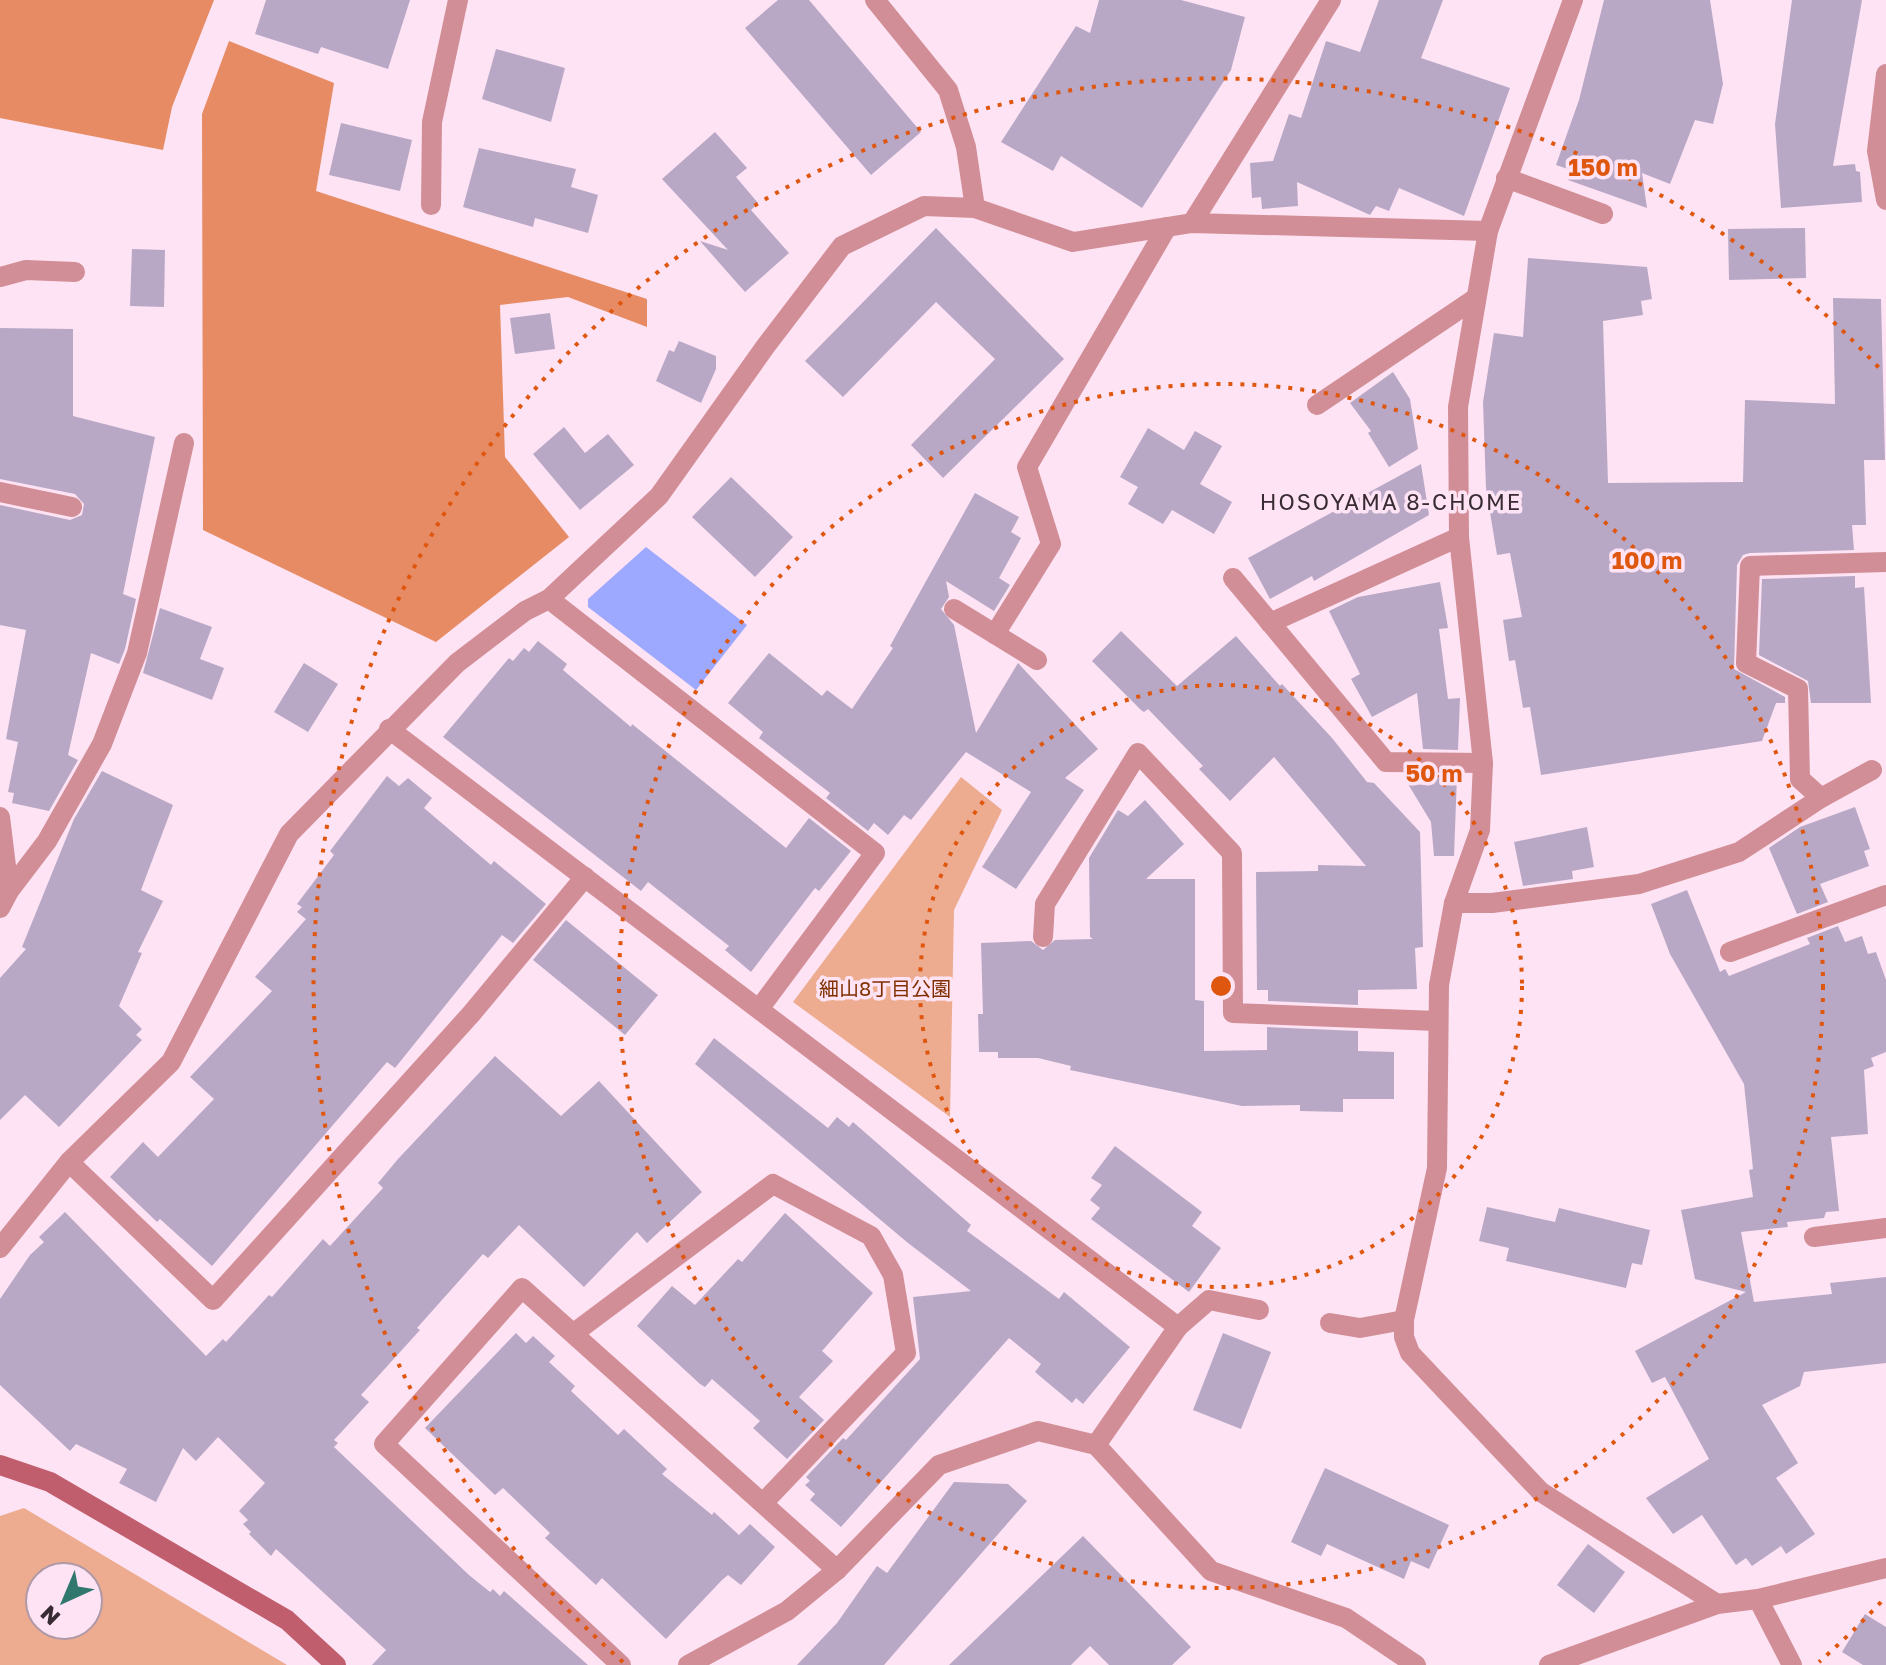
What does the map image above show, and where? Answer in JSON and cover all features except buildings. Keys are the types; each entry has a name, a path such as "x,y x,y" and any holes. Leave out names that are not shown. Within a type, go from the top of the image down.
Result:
{"street":[{"path":"431,205 432,122 458,0"},
{"path":"875,0 948,90 966,147 975,208"},
{"path":"1192,223 1331,0"},
{"path":"1573,0 1488,231 1458,407 1459,537 1483,763 1480,830 1454,903 1439,985 1437,1168 1404,1320 1404,1337 1410,1353 1541,1492 1717,1604"},
{"path":"1886,74 1877,151 1886,200"},
{"path":"1506,178 1603,214"},
{"path":"0,1248 69,1162 171,1062 289,834 457,663 525,611 549,599 659,496 842,246 924,206 975,208 1073,242 1192,223 1488,231"},
{"path":"995,634 1051,544 1027,467 1167,227"},
{"path":"0,277 26,270 75,272"},
{"path":"1317,405 1476,298"},
{"path":"4,899 47,841 102,744 137,653 184,443"},
{"path":"0,492 72,507"},
{"path":"1270,623 1459,537"},
{"path":"1821,798 1800,779 1798,689 1746,663 1750,566 1886,562"},
{"path":"1233,578 1386,762 1483,763"},
{"path":"549,599 875,853 759,1009"},
{"path":"954,609 1037,660"},
{"path":"389,729 1178,1327"},
{"path":"1043,937 1045,904 1138,753 1232,853 1233,1013 1437,1021"},
{"path":"1454,903 1492,903 1639,884 1739,852 1821,798 1872,770"},
{"path":"0,817 4,899"},
{"path":"69,1162 213,1300 472,1013 585,877"},
{"path":"1730,952 1886,895"},
{"path":"574,1333 773,1184 871,1236 893,1275 906,1353 763,1503"},
{"path":"1814,1237 1886,1228"},
{"path":"621,1665 384,1444 522,1288 837,1570"},
{"path":"1096,1445 1178,1327 1209,1300 1259,1310"},
{"path":"1330,1323 1360,1328 1404,1320"},
{"path":"688,1665 787,1611 837,1570 939,1465 1038,1431 1096,1445 1211,1571 1346,1618 1416,1665"},
{"path":"0,1465 50,1482 287,1620 336,1665"},
{"path":"1549,1665 1717,1604 1758,1599 1886,1568"},
{"path":"1758,1599 1792,1665"}],"green space":[{"name":"細山8丁目公園","path":"961,777 1002,810 954,910 950,1117 793,1002"},
{"path":"24,1508 287,1665 0,1665 0,1516"}],"shaded area":[{"path":"0,0 214,0 172,107 163,150 0,118"},
{"path":"229,41 334,83 316,191 647,299 647,327 568,297 500,305 505,457 569,537 436,642 203,530 202,114"}],"water":[{"path":"646,547 747,625 696,690 588,607 588,599"}],"district":[{"name":"HOSOYAMA 8-CHOME","path":"1391,501"}]}
